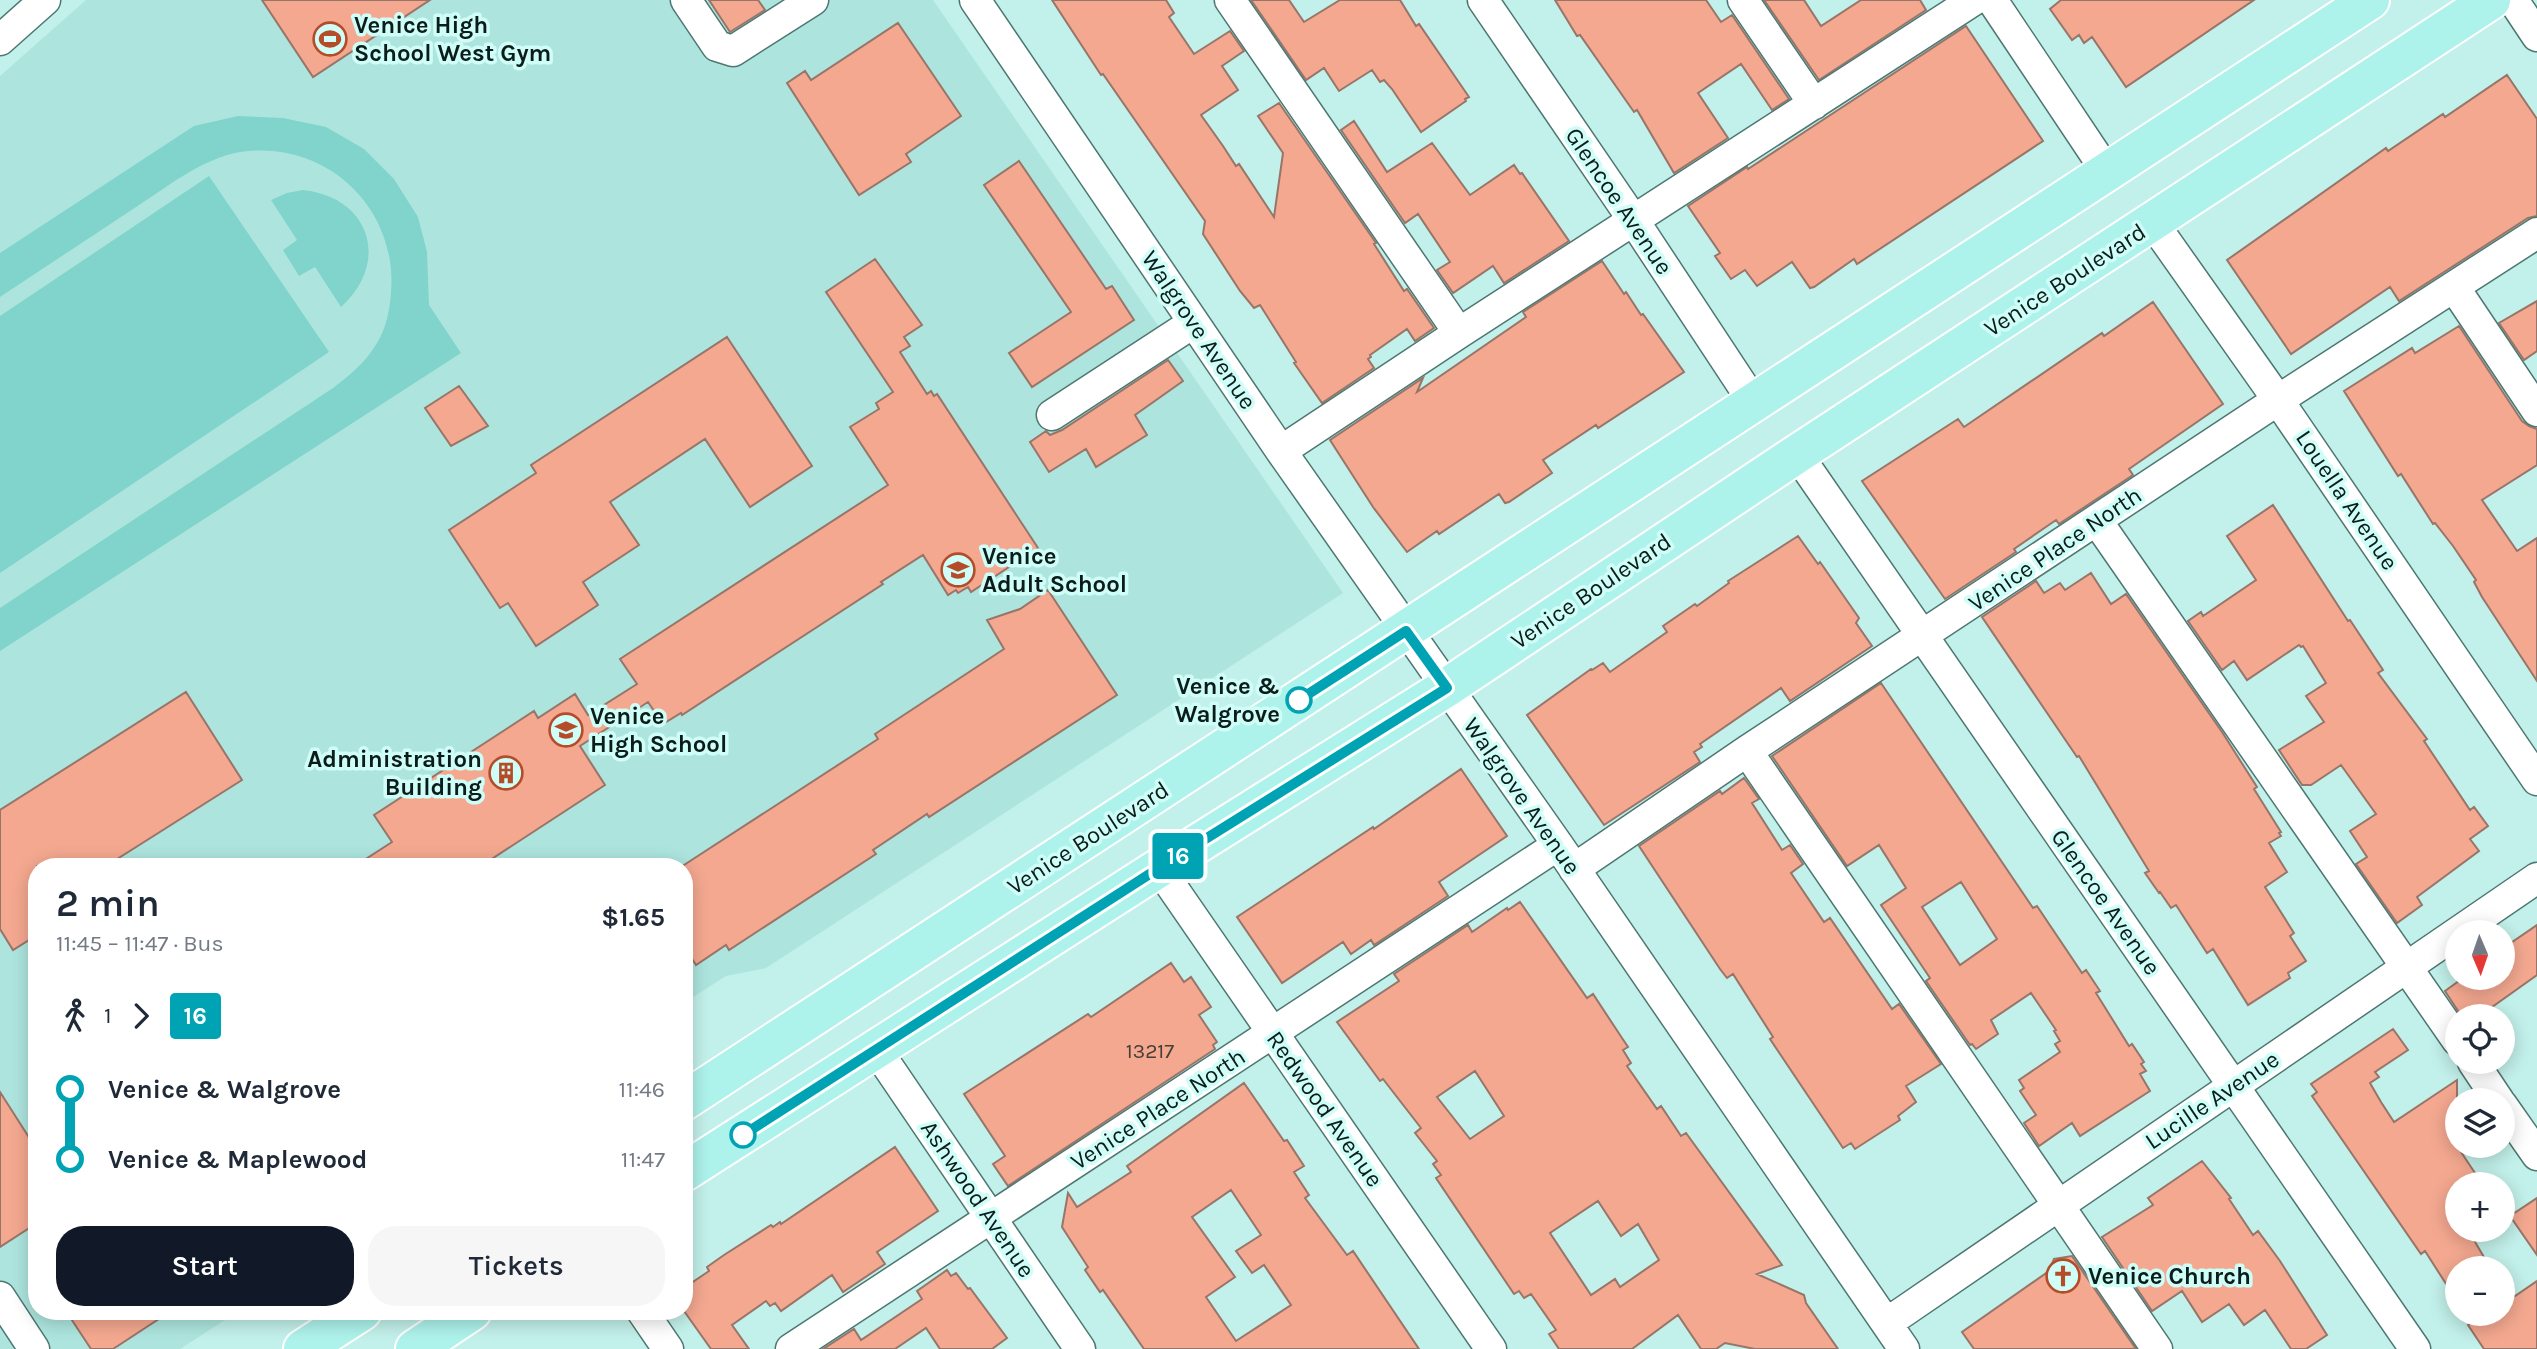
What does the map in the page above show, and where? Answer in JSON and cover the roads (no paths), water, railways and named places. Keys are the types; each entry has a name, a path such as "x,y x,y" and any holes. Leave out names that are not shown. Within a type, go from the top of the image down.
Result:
{"main road":[{"name":"Venice Boulevard","path":"693,1095 2370,0"},
{"name":"Venice Boulevard","path":"693,1166 1159,868 1447,688 1797,454 2491,0"},
{"path":"303,1349 348,1320"},
{"path":"415,1349 458,1320"}],"street":[{"path":"0,40 45,0"},
{"path":"686,0 717,46 733,51 813,0"},
{"name":"Walgrove Avenue","path":"975,0 1281,451 1566,857 1904,1349"},
{"path":"1230,0 1459,333"},
{"name":"Glencoe Avenue","path":"1483,0 1754,403"},
{"path":"1743,0 1814,104"},
{"path":"1281,451 1974,0"},
{"path":"1992,0 2107,172"},
{"path":"2513,0 2537,36"},
{"name":"Louella Avenue","path":"2153,223 2278,400 2537,780"},
{"name":"Venice Place North","path":"791,1349 1273,1033 1747,751 2278,400 2537,233"},
{"path":"2454,287 2537,411"},
{"path":"1052,415 1194,323"},
{"name":"Glencoe Avenue","path":"1797,454 2415,1349"},
{"path":"2097,521 2445,1022"},
{"path":"1747,751 2157,1349"},
{"name":"Redwood Avenue","path":"1159,868 1491,1349"},
{"name":"Lucille Avenue","path":"1886,1323 2537,878"},
{"name":"Ashwood Avenue","path":"876,1049 1080,1349"},
{"path":"2515,1124 2537,1155"},
{"path":"0,1297 34,1349"},
{"path":"648,1320 668,1349"}],"place":[{"name":"Venice High School West Gym","path":"330,39"},
{"name":"Venice Adult School","path":"958,570"},
{"name":"Venice & Walgrove","path":"1299,700"},
{"name":"Venice High School","path":"566,730"},
{"name":"Administration Building","path":"506,773"},
{"name":"Venice Church","path":"2063,1276"}]}
